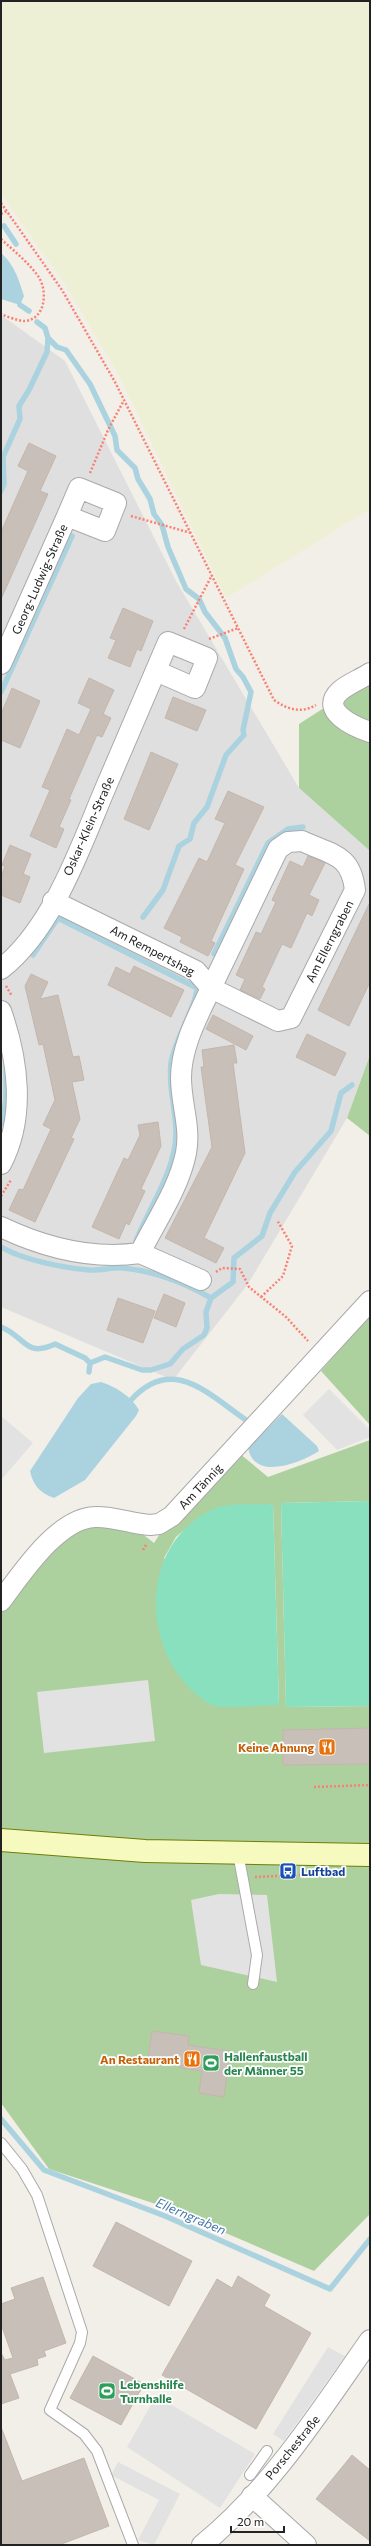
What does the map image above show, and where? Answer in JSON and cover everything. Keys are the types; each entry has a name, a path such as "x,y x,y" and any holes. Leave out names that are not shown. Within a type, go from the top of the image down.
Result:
{"main road":[{"path":"1,1840 145,1851 370,1855"}],"street":[{"name":"Georg-Ludwig-Straße","path":"1,664 79,488 83,490"},
{"path":"83,490 116,503 113,511"},
{"name":"Georg-Ludwig-Straße","path":"67,516 105,531 113,511"},
{"name":"Oskar-Klein-Straße","path":"1,969 26,944 54,901 75,859 168,642 176,645"},
{"path":"156,671 195,688 207,658 176,645"},
{"path":"370,673 340,691 335,698 334,709 339,717 370,732"},
{"name":"Am Ellerngraben","path":"302,841 347,861 353,874 355,890 290,1018 278,1020 211,988 278,849 288,842 302,841"},
{"name":"Am Rempertshag","path":"54,901 196,972 211,988"},
{"path":"140,1253 180,1171 186,1153 188,1133 181,1078 182,1064 192,1030 211,988"},
{"path":"1,1011 11,1038 17,1084 14,1125 6,1154 1,1164"},
{"path":"1,1227 26,1239 70,1251 116,1256 140,1253 201,1280"},
{"name":"Am Tännig","path":"1,1601 56,1536 79,1520 97,1517 150,1525 159,1524 172,1516 370,1301"},
{"name":"Porschestraße","path":"202,2545 252,2496 330,2399 370,2340"},
{"path":"252,2496 306,2545"}],"lane":[{"path":"238,1853 257,1955 253,1984"},
{"path":"1,2143 22,2169 37,2194 82,2332 80,2343 50,2410 84,2434 97,2451 133,2545"},
{"path":"250,2475 267,2451"}],"path":[{"path":"1,203 62,290 124,400 274,700 283,706 296,710 313,707"},
{"path":"1,214 7,211"},
{"path":"1,239 25,260 39,278 44,299 37,316 30,320 24,321 1,314"},
{"path":"83,490 108,430 124,400"},
{"path":"113,511 191,533"},
{"path":"176,645 212,575"},
{"path":"261,1297 282,1276 292,1246 277,1220"},
{"path":"201,1280 222,1268 240,1269 249,1287 286,1317 321,1354"},
{"path":"314,1787 370,1785"}],"shaded area":[{"path":"1,315 65,361 176,581 299,788 370,851 370,1055 347,1118 248,1284 173,1380 1,1307"},
{"path":"86,500 103,507 97,520 81,514"},
{"path":"177,654 190,661 184,675 170,669"},
{"path":"329,1389 370,1430 370,1437 337,1450 303,1415"},
{"path":"1,1416 33,1443 1,1480"},
{"path":"148,1680 155,1741 44,1753 37,1692"},
{"path":"219,1894 267,1895 277,1982 201,1965 191,1900"},
{"path":"328,2347 345,2356 284,2441 273,2434"},
{"path":"156,2396 255,2454 220,2508 127,2447"},
{"path":"118,2462 180,2494 154,2545 138,2540 159,2500 111,2475"}],"green space":[{"path":"1,1 370,1 370,509 226,598 118,374 66,286 1,194"},
{"path":"370,681 370,851 299,788 299,724 352,690"},
{"path":"370,1055 370,1136 347,1118"},
{"path":"370,1315 370,1425 321,1371"},
{"path":"370,1440 370,1501 281,1503 286,1707 370,1706 370,2214 314,2271 165,2207 49,2169 1,2103 1,1607 39,1559 86,1526 99,1524 140,1532 154,1543 165,1526 239,1453 268,1477","holes":["273,1504 279,1705 164,1558 176,1537 196,1520"]},
{"path":"370,1501 370,1706 286,1707 281,1503"},
{"path":"273,1504 279,1705 236,1707 215,1706 202,1699 184,1682 170,1660 160,1636 156,1611 157,1586 164,1562 176,1540 193,1522 222,1506"}],"water":[{"path":"1,253 6,257 16,273 24,296 20,305 1,299"},
{"path":"101,1382 123,1393 132,1400 139,1410 136,1416 85,1480 54,1498 49,1496 38,1488 30,1471 78,1398 91,1384"},
{"path":"282,1414 317,1446 319,1451 300,1461 278,1467 267,1467 258,1464 252,1457 248,1447"}],"building":[{"path":"29,443 56,456 40,491 48,494 1,599 1,532 28,471 18,466"},
{"path":"123,608 153,621 141,651 137,649 130,667 108,658 116,640 110,638"},
{"path":"89,678 114,690 103,714 111,718 102,737 97,735 69,799 71,800 59,827 64,829 56,848 30,836 50,790 42,787 67,729 79,735 91,709 78,703"},
{"path":"12,688 40,701 20,748 1,740 1,714"},
{"path":"173,697 206,710 197,731 165,718"},
{"path":"151,752 178,764 149,830 124,819"},
{"path":"228,791 264,807 235,865 244,869 211,941 215,943 208,956 180,942 182,937 164,928 199,858 207,862 225,823 215,819"},
{"path":"10,845 31,854 23,874 30,877 20,903 1,895 1,877 5,866 2,865"},
{"path":"308,856 325,863 309,895 319,900 312,916 307,913 291,948 282,944 262,987 265,989 260,999 240,990 245,979 236,975 256,932 261,934 276,902 272,900 290,861 303,867"},
{"path":"370,902 370,982 349,1026 318,1010"},
{"path":"134,966 184,990 171,1017 108,985 116,967 130,974"},
{"path":"31,974 48,982 40,999 58,995 73,1057 79,1056 84,1080 72,1082 80,1119 71,1138 74,1139 35,1222 9,1210 19,1189 23,1190 51,1129 43,1125 55,1100 43,1044 39,1045 25,986"},
{"path":"213,1015 253,1036 246,1050 206,1029"},
{"path":"307,1034 346,1053 335,1076 296,1057"},
{"path":"234,1045 237,1063 233,1063 245,1153 204,1238 224,1248 216,1263 165,1238 212,1147 201,1067 204,1067 202,1050"},
{"path":"158,1122 161,1146 141,1189 145,1191 129,1225 126,1223 119,1239 92,1227 124,1158 128,1160 140,1135 138,1125"},
{"path":"164,1294 185,1303 176,1327 154,1318"},
{"path":"118,1298 155,1311 143,1343 107,1330"},
{"name":"Keine Ahnung","path":"370,1728 370,1764 283,1765 283,1730"},
{"path":"152,2031 189,2036 188,2045 230,2051 224,2097 199,2093 202,2071 180,2068 181,2062 148,2058"},
{"path":"116,2222 192,2261 169,2306 93,2266"},
{"path":"238,2276 270,2295 264,2306 311,2333 256,2429 162,2375 217,2279 232,2288"},
{"path":"43,2277 66,2343 44,2351 46,2356 37,2359 38,2365 10,2374 19,2398 1,2404 1,2353 5,2360 13,2358 1,2324 1,2304 15,2299 11,2288"},
{"name":"Lebenshilfe Turnhalle","path":"93,2356 144,2384 121,2425 70,2398"},
{"path":"1,2427 22,2481 84,2458 109,2526 59,2545 1,2545"},
{"path":"352,2455 370,2470 370,2541 316,2499"}],"waterway":[{"path":"4,226 16,244"},
{"path":"20,305 29,311"},
{"path":"37,322 45,328 48,338 57,347 66,350 90,384 115,436 117,450 135,468 138,479 150,499 154,514 162,525 168,547 186,589 199,599 205,612 225,638 236,669 243,677 251,692 243,730 244,735 226,755 207,807 194,823 190,839 179,846 163,890 143,917"},
{"path":"1,491 4,484 3,457 20,419 19,406 29,390 47,352 48,338"},
{"path":"1,692 72,536"},
{"path":"214,954 268,843 288,829 303,827"},
{"path":"33,955 58,918 197,988 193,1004 176,1044 171,1063 171,1089 176,1133 172,1161 136,1241"},
{"path":"1,1124 6,1100 6,1067"},
{"path":"90,1363 105,1357 142,1370 151,1370 170,1364 183,1349 204,1335 207,1328 206,1312 211,1298 233,1282 234,1258 262,1236 270,1213 295,1172 331,1131 341,1093 352,1085"},
{"path":"1,1247 10,1252 44,1263 79,1269 93,1270 123,1268 146,1272 169,1278 191,1287 211,1298"},
{"path":"1,1327 31,1347 37,1349 55,1344 85,1358 90,1363"},
{"path":"89,1372 90,1363"},
{"path":"131,1400 146,1387 161,1380 175,1379 189,1383 203,1390 246,1420"},
{"name":"Ellerngraben","path":"1,2119 44,2170 165,2216 330,2289 370,2239"}],"place":[{"name":"Keine Ahnung","path":"327,1747"},
{"name":"Luftbad","path":"288,1871"},
{"name":"An Restaurant","path":"192,2059"},
{"name":"Hallenfaustball der Männer 55","path":"211,2063"},
{"name":"Lebenshilfe Turnhalle","path":"107,2391"}]}
